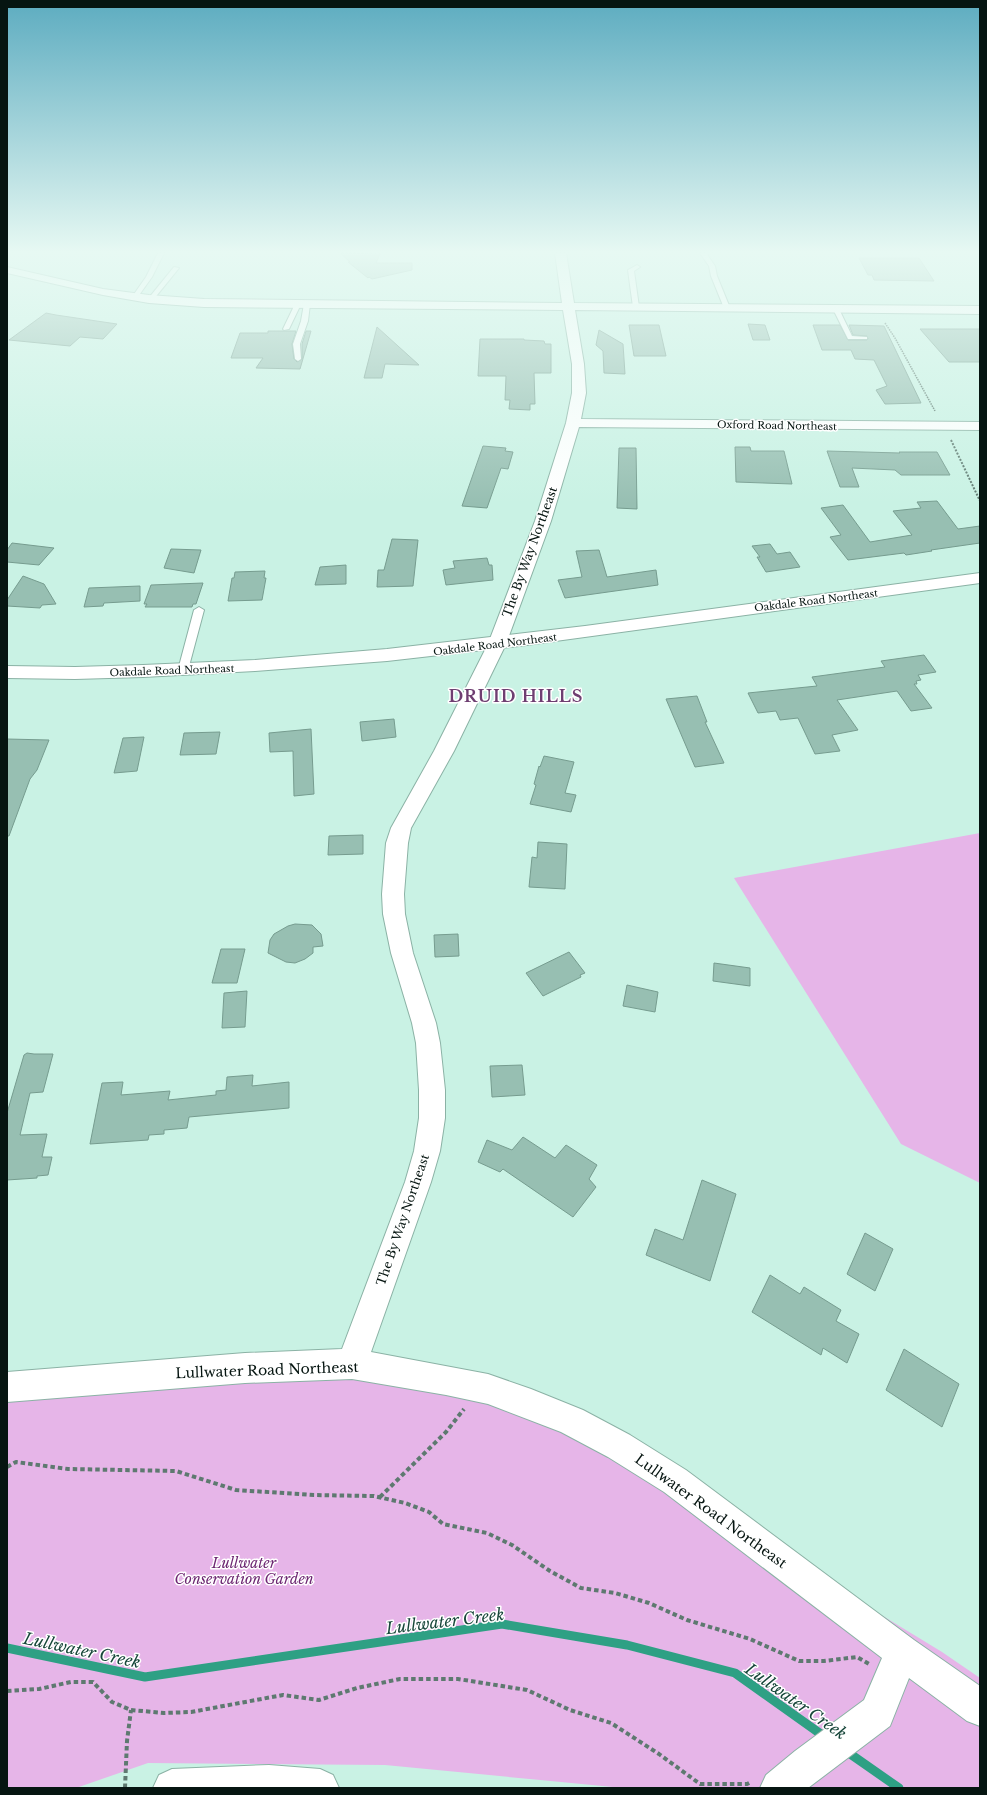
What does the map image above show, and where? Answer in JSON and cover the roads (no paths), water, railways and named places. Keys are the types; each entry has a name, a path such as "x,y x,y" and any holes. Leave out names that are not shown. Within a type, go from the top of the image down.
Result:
{"street":[{"name":"The By Way Northeast","path":"352,1364 418,1182 427,1151 432,1118 432,1090 428,1043 424,1023 402,953 394,914 393,894 397,843 401,828 444,751 497,644 542,521 573,423 580,393 575,337"},
{"name":"Oxford Road Northeast","path":"573,423 944,427 980,426"},
{"name":"Oakdale Road Northeast","path":"7,672 32,674 183,670 305,663 497,644 980,578"},
{"name":"Lullwater Road Northeast","path":"7,1387 245,1368 352,1364 470,1385 531,1404 572,1421 619,1446 675,1481 897,1664 980,1708"},
{"path":"766,1784 808,1764 877,1713 897,1664"},
{"path":"172,1788 269,1784 320,1788"}],"lane":[{"path":"298,337 296,350 298,359"},
{"path":"853,346 850,338 866,338"},
{"path":"183,670 199,610"}],"waterway":[{"name":"Lullwater Creek","path":"7,1648 145,1677 502,1624 627,1645 735,1673 825,1737"},
{"name":"Lullwater Creek","path":"846,1751 899,1788"}],"district":[{"name":"DRUID HILLS","path":"516,696"}],"park label":[{"name":"Lullwater Conservation Garden","path":"244,1572"}]}
